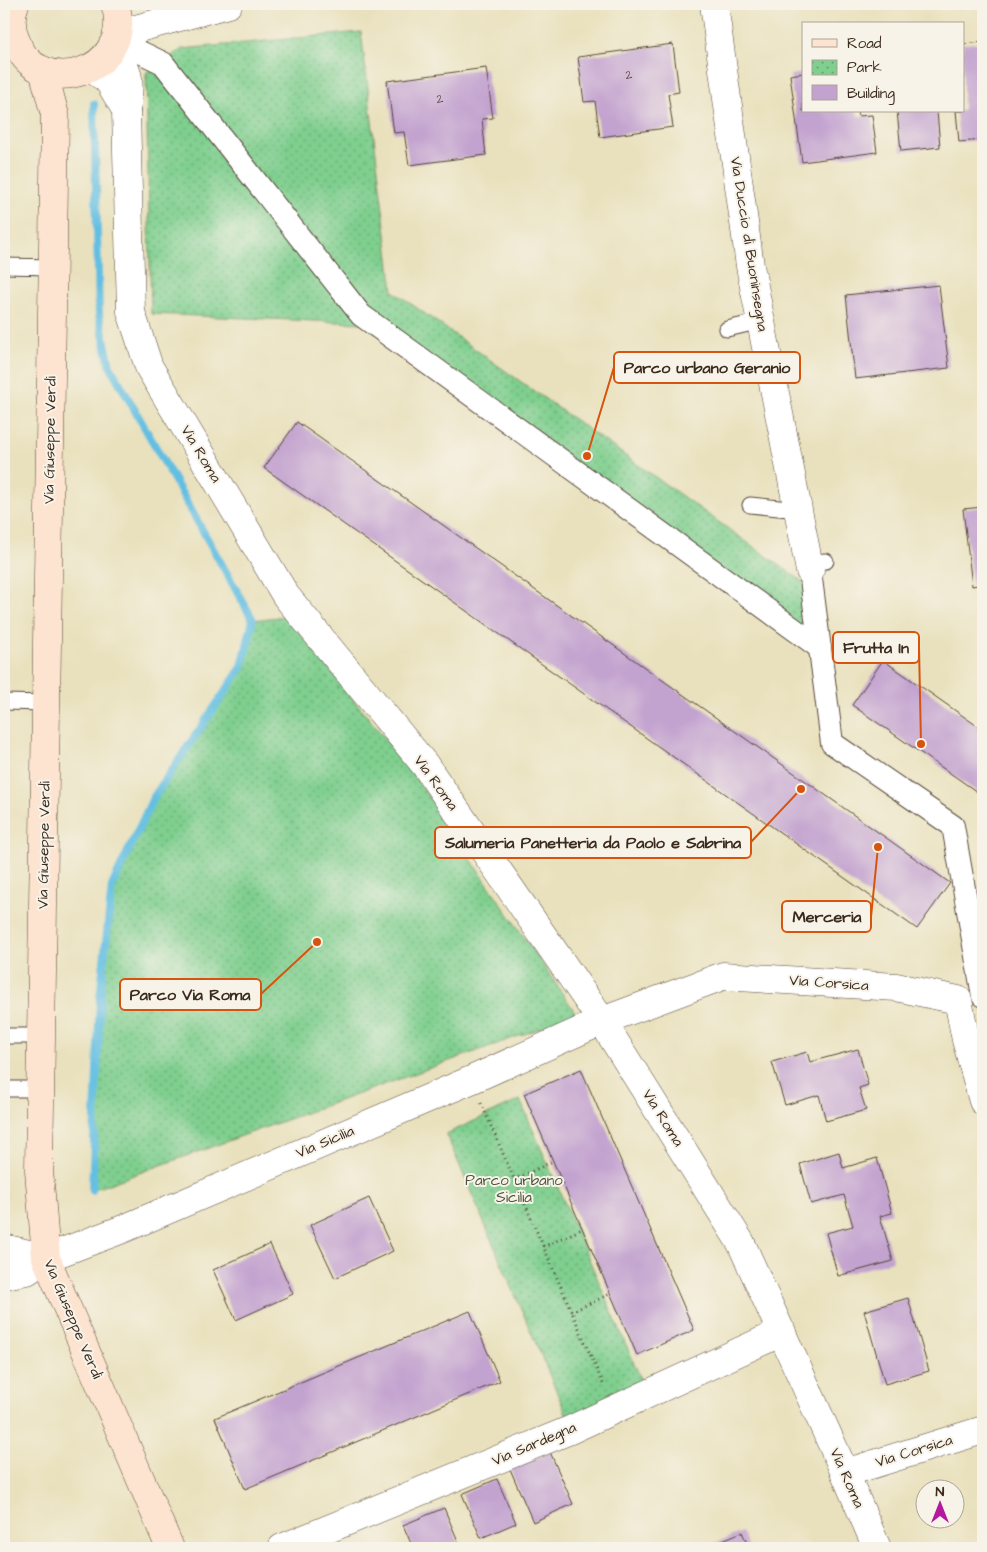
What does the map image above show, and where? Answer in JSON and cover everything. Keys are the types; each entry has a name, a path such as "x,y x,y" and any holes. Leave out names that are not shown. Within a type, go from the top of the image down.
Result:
{"main road":[{"path":"15,4 12,25 16,43 24,56 43,70 60,74 81,71 101,61 115,40 118,14 114,4"},
{"name":"Via Giuseppe Verdi","path":"43,70 55,116 39,1170 46,1258 170,1548"},
{"name":"Via Giuseppe Verdi","path":"55,116 81,71"}],"street":[{"path":"115,40 228,4"},
{"name":"Via Duccio di Buoninsegna","path":"714,4 750,266 798,510 815,565"},
{"path":"115,40 163,63 362,315 820,648"},
{"name":"Via Roma","path":"115,40 127,70 130,90 126,110 131,312 149,367 286,596 424,765 602,1021 741,1243 877,1548"},
{"name":"Via Roma","path":"81,71 108,80 126,110"},
{"path":"815,565 820,648 832,743 954,826 975,1000 966,1040 983,1102"},
{"name":"Via Corsica","path":"602,1021 723,976 896,988 975,1000"},
{"name":"Via Sicilia","path":"4,1275 27,1271 46,1258 123,1229 470,1080 602,1021"},
{"path":"4,1248 46,1258"},
{"name":"Via Sardegna","path":"282,1548 570,1430 782,1332"},
{"name":"Via Corsica","path":"845,1473 983,1430"}],"lane":[{"path":"4,266 53,267"},
{"path":"727,329 761,321"},
{"path":"750,505 798,510"},
{"path":"4,702 46,703"},
{"path":"4,1036 41,1036"},
{"path":"4,1089 40,1089"}],"path":[{"path":"470,1080 614,1409"},
{"path":"514,1180 553,1161"},
{"path":"543,1247 582,1229"},
{"path":"571,1312 610,1294"}],"green space":[{"path":"361,32 393,291 813,589 820,648 362,323 151,314 146,73 182,49"},
{"path":"286,616 408,767 577,1015 92,1190 100,999 112,886 153,798 242,667 253,620"},
{"name":"Parco urbano Sicilia","path":"520,1100 643,1384 568,1418 446,1134"}],"building":[{"path":"983,42 983,140 959,142 956,112 964,112 964,44"},
{"path":"673,44 679,92 668,94 673,127 600,137 595,101 584,102 578,57"},
{"path":"486,68 493,118 482,119 486,155 409,165 404,132 394,133 387,81"},
{"path":"802,73 802,112 857,112 858,116 872,115 877,152 802,162 790,75"},
{"path":"897,112 937,112 940,147 901,151"},
{"path":"939,285 949,368 855,379 846,295"},
{"path":"297,422 950,883 917,929 264,468"},
{"path":"983,507 983,584 972,586 963,509"},
{"path":"883,660 983,730 983,796 852,705"},
{"path":"858,1049 868,1085 859,1088 866,1110 826,1121 819,1095 785,1105 772,1062 807,1052 810,1062"},
{"path":"581,1069 694,1330 637,1355 524,1094"},
{"path":"839,1152 843,1168 877,1158 892,1213 880,1216 893,1261 838,1276 826,1233 853,1226 844,1195 811,1204 800,1164"},
{"path":"369,1198 393,1251 335,1278 310,1225"},
{"path":"270,1244 293,1294 236,1320 213,1270"},
{"path":"908,1298 929,1371 885,1384 864,1311"},
{"path":"470,1311 500,1381 245,1489 215,1418"},
{"path":"550,1452 573,1504 533,1522 510,1469"},
{"path":"497,1479 516,1523 481,1538 462,1494"},
{"path":"444,1508 461,1548 413,1548 403,1525"},
{"path":"742,1532 749,1548 703,1548"}],"waterway":[{"path":"92,1190 100,999 112,886 153,798 242,667 253,620 110,366 99,315 94,104"}],"place":[{"name":"Parco urbano Geranio","path":"587,456"},
{"name":"Frutta In","path":"921,744"},
{"name":"Salumeria Panetteria da Paolo e Sabrina","path":"801,789"},
{"name":"Merceria","path":"878,847"},
{"name":"Parco Via Roma","path":"317,942"}]}
